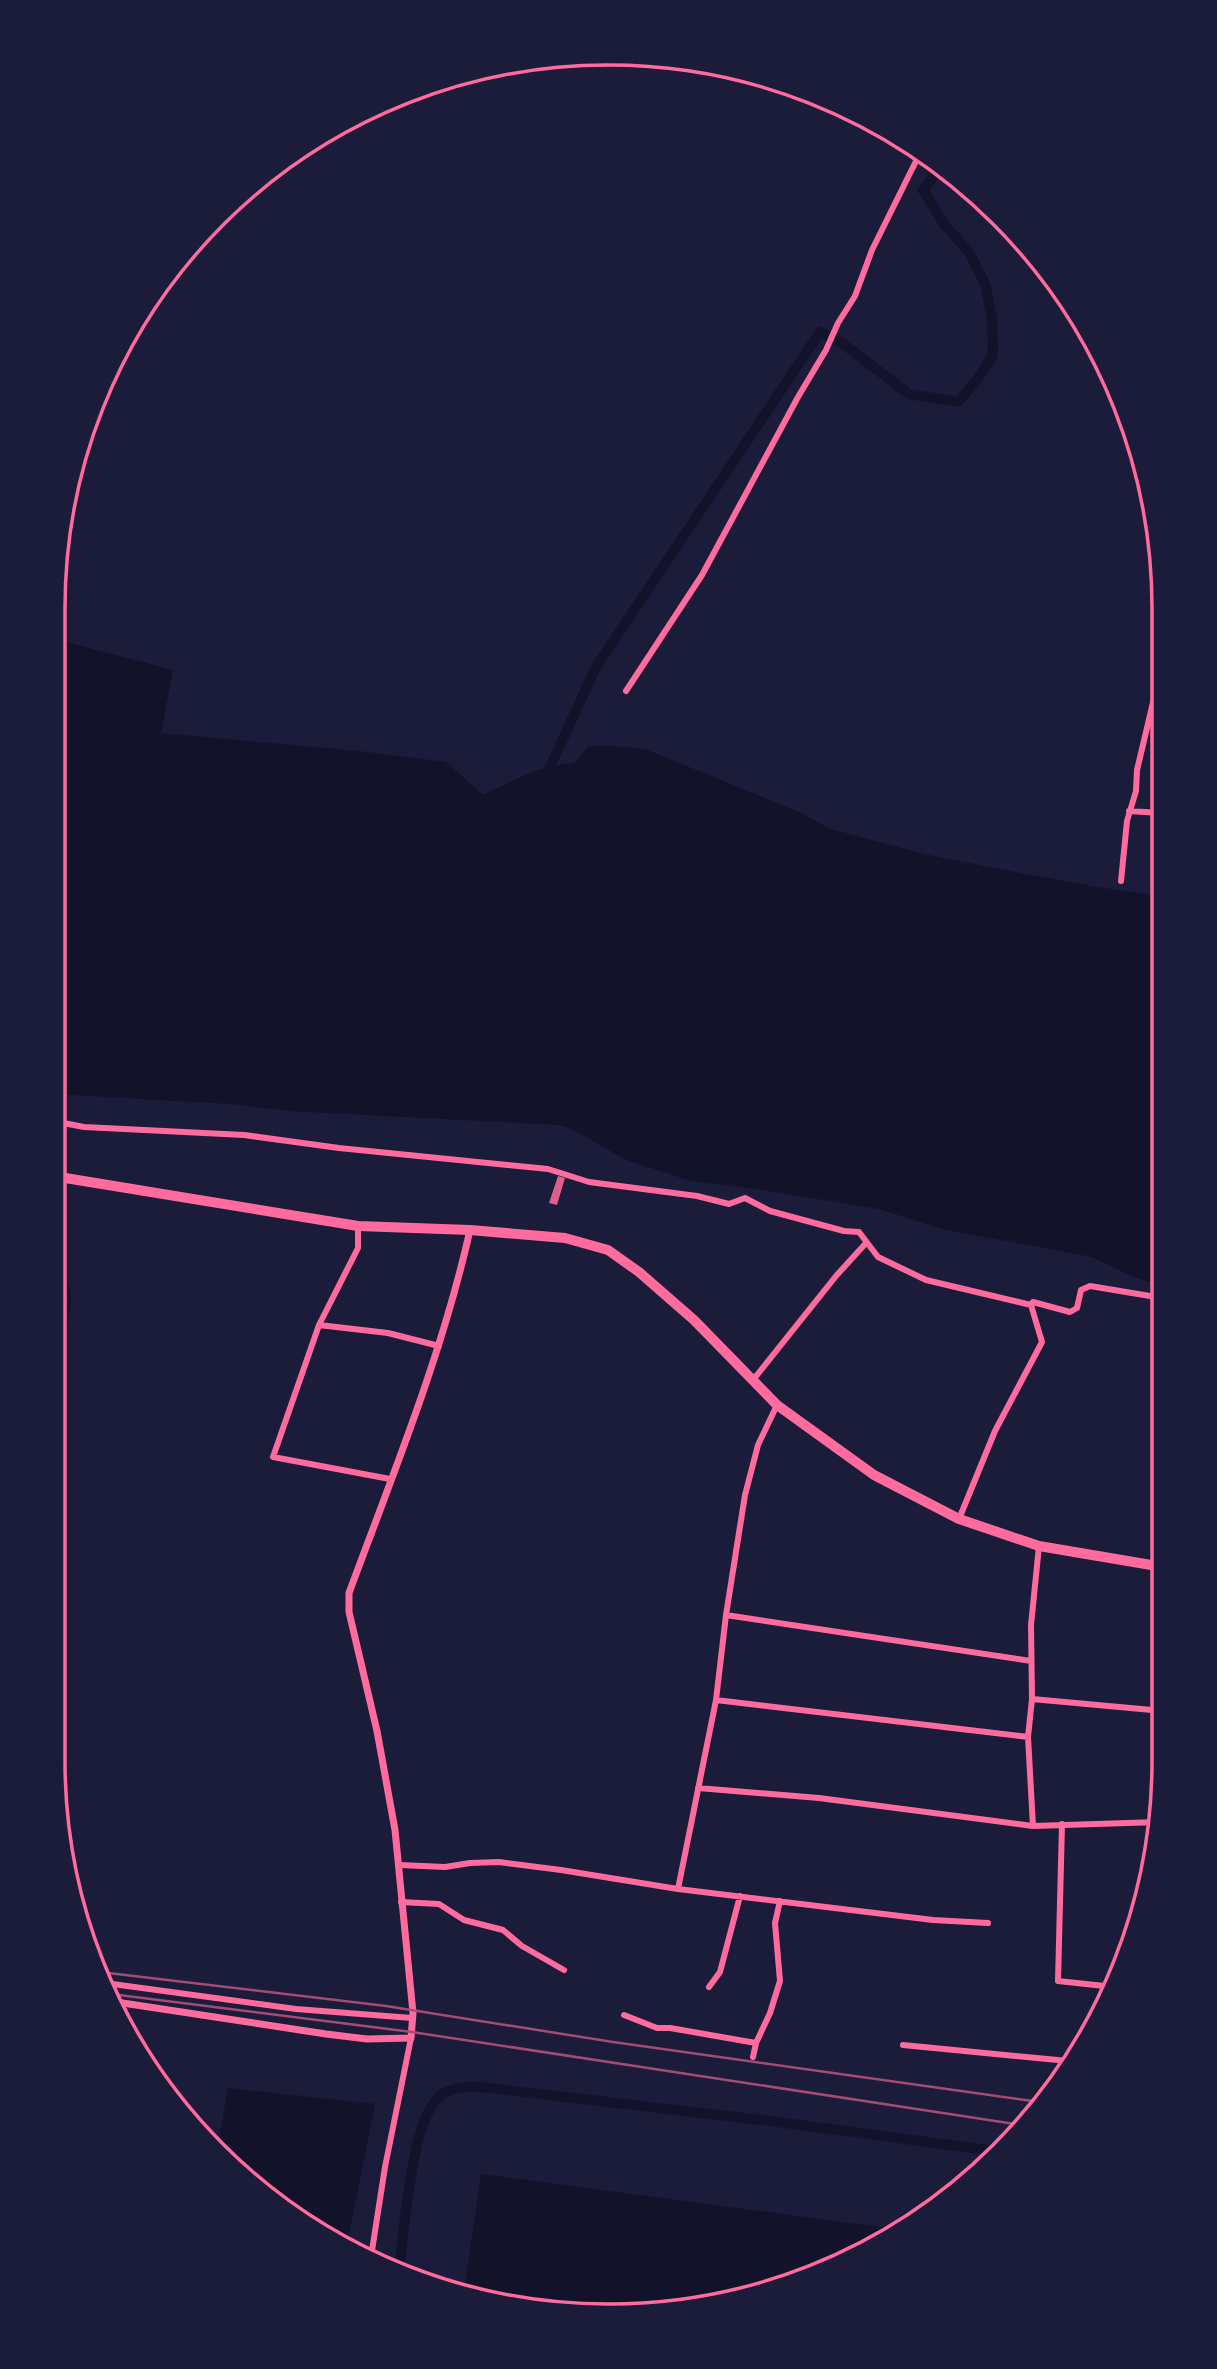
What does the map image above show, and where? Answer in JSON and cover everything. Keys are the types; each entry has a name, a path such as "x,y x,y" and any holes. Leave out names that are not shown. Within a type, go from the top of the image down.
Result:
{"highway":[{"path":"65,1178 358,1226 470,1230 565,1238 608,1250 639,1272 694,1320 777,1405 874,1475 959,1519 1039,1546 1152,1565"}],"street":[{"path":"626,691 702,575 826,350 838,323 855,296 872,250 917,160"},
{"path":"1121,881 1129,811 1136,791 1137,771 1152,707"},
{"path":"1129,811 1152,812"},
{"path":"65,1123 84,1127 244,1135 339,1148 548,1169 589,1182 729,1203 745,1198 770,1212 844,1231 859,1232 877,1257 926,1280 1031,1305"},
{"path":"358,1226 358,1248 319,1325 273,1457 390,1479"},
{"path":"373,2250 385,2167 411,2038 412,2018 400,1866 377,1731 349,1612 349,1593 439,1346 470,1230"},
{"path":"753,1380 836,1276 866,1243"},
{"path":"1031,1305 1033,1301 1070,1312 1077,1308 1081,1290 1090,1286 1152,1296"},
{"path":"959,1519 995,1431 1042,1342 1031,1305"},
{"path":"319,1325 388,1333 439,1346"},
{"path":"678,1889 716,1700 745,1495 758,1445 777,1405"},
{"path":"1033,1826 1028,1737 1032,1699 1031,1625 1039,1546"},
{"path":"726,1615 1031,1661"},
{"path":"1032,1699 1152,1710"},
{"path":"716,1700 1028,1737"},
{"path":"698,1788 819,1798 1033,1826 1149,1822"},
{"path":"1062,1824 1058,1981 1103,1986"},
{"path":"400,1866 445,1867 470,1863 499,1863 678,1889 933,1920 988,1923"},
{"path":"709,1987 720,1972 740,1896"},
{"path":"753,2057 780,1981 775,1923 780,1901"},
{"path":"401,1902 439,1904 464,1920 503,1930 522,1946 564,1970"},
{"path":"113,1984 296,2009 412,2018"},
{"path":"123,2004 326,2035 367,2039 411,2038"},
{"path":"624,2015 657,2028 756,2043"},
{"path":"903,2045 1062,2060"}],"shaded area":[{"path":"65,642 173,670 161,733 359,751 446,762 483,795 538,770 574,763 589,746 645,749 799,812 828,828 924,854 1152,895 1152,1283 1092,1257 942,1229 879,1209 691,1181 624,1159 574,1130 560,1125 290,1111 229,1104 65,1095"},
{"path":"65,1279 71,1299 65,1331"},
{"path":"228,2088 375,2104 348,2237 306,2213 277,2192 219,2140"},
{"path":"481,2174 886,2228 817,2263 783,2275 749,2286 679,2300 573,2303 538,2300 465,2285"}],"building":[{"path":"558,1176 565,1178 557,1205 549,1203"}],"waterway":[{"path":"545,778 596,667 820,332 842,343 909,394 958,402 977,380 993,355 992,318 985,284 969,252 944,224 923,190 935,174"},
{"path":"400,2263 411,2175 423,2126 431,2107 441,2095 460,2088 472,2086 988,2150"}],"railway":[{"path":"108,1973 386,2006 613,2042 1032,2101"},
{"path":"118,1995 412,2032 1013,2124"}]}
